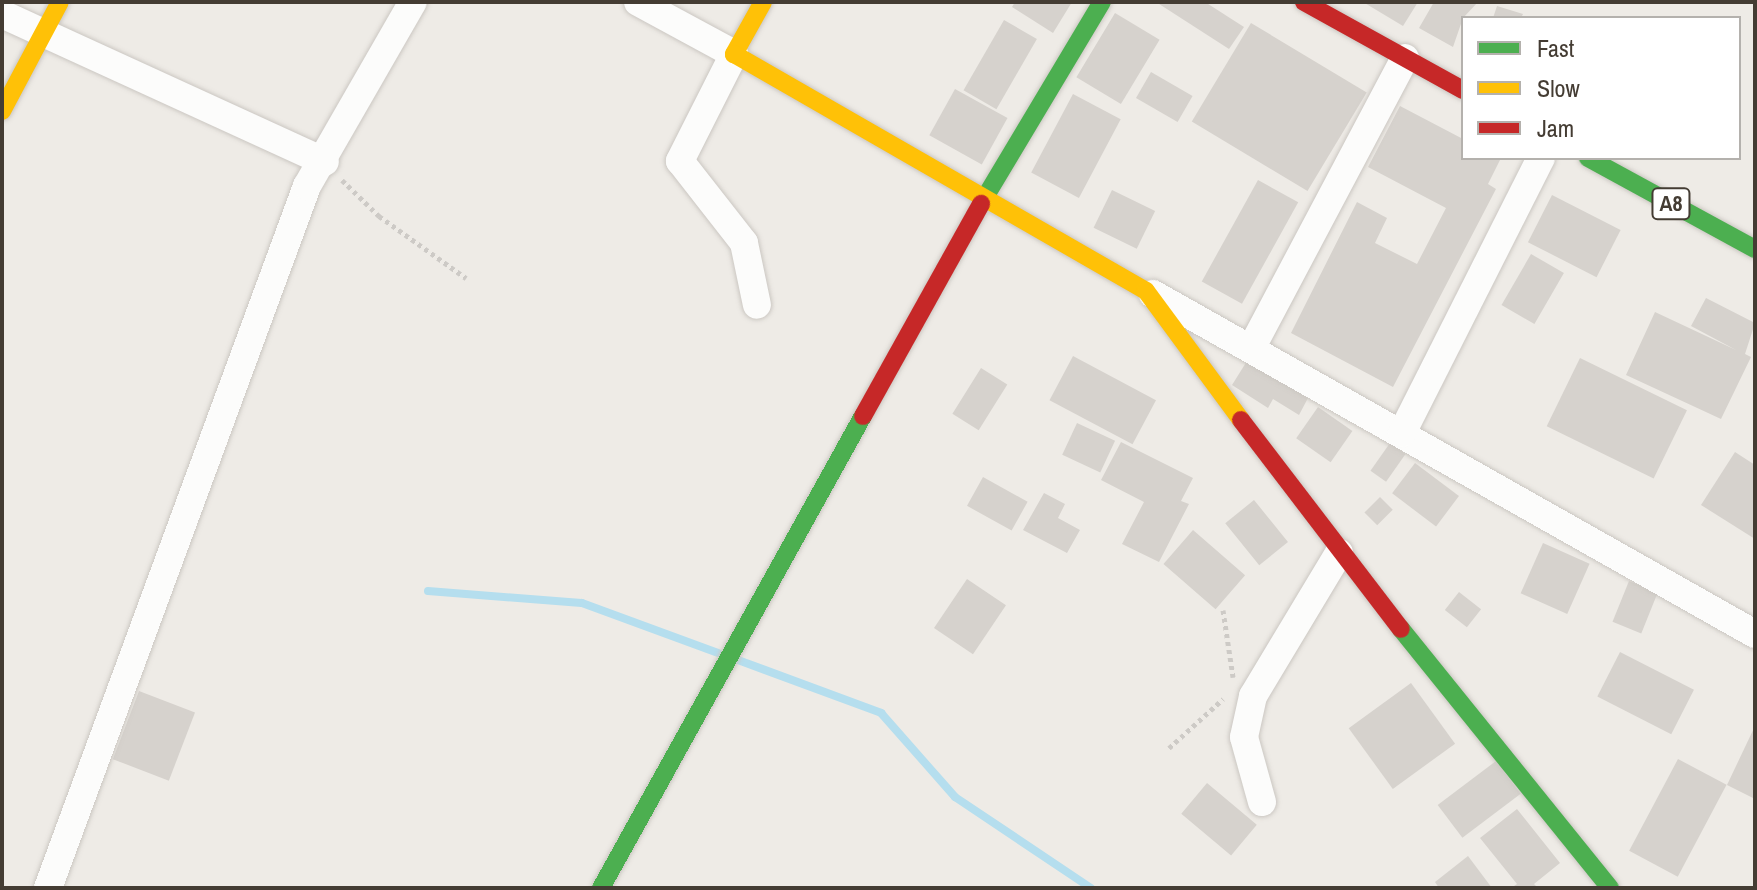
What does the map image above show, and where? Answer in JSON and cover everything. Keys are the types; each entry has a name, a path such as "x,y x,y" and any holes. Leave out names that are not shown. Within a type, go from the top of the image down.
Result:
{"street":[{"path":"2,111 60,2"},
{"path":"48,888 307,186 325,162 413,2"},
{"path":"638,2 1755,634"},
{"path":"757,305 744,243 680,161 763,2"},
{"path":"601,888 984,198 1102,2"},
{"path":"1304,2 1461,89"},
{"path":"2,14 41,36 325,162"},
{"path":"1252,347 1405,58"},
{"path":"1402,433 1540,160"},
{"name":"A8","path":"1592,160 1755,249"},
{"path":"1146,291 1339,553 1610,888"},
{"path":"1262,802 1244,737 1253,696 1339,553"}],"path":[{"path":"325,162 379,216 466,278"},
{"path":"1169,748 1234,682 1223,610"}],"building":[{"path":"1015,2 1072,2 1053,33 1012,7"},
{"path":"1156,2 1205,2 1244,27 1229,49"},
{"path":"1363,2 1418,2 1403,26"},
{"path":"1434,2 1478,2 1465,16 1461,16 1453,47 1419,28"},
{"path":"1497,6 1523,14 1522,16 1494,16"},
{"path":"1115,13 1160,40 1121,104 1076,77"},
{"path":"1004,20 1037,39 996,109 964,90"},
{"path":"1251,23 1367,93 1307,191 1192,122"},
{"path":"1151,72 1193,96 1178,122 1136,98"},
{"path":"955,89 1007,118 982,164 929,135"},
{"path":"1073,94 1121,119 1079,198 1031,173"},
{"path":"1400,106 1461,138 1461,160 1500,160 1488,184 1496,189 1393,387 1291,333 1357,202 1387,218 1375,243 1417,264 1446,208 1368,167"},
{"path":"1258,180 1298,202 1242,304 1202,281"},
{"path":"1112,190 1155,211 1137,249 1094,228"},
{"path":"1552,195 1621,230 1597,277 1528,242"},
{"path":"1531,254 1564,273 1534,324 1502,305"},
{"path":"1706,298 1755,323 1745,354 1751,357 1721,419 1626,375 1655,312 1736,350 1691,326"},
{"path":"1073,356 1156,400 1133,444 1050,400"},
{"path":"1580,358 1687,410 1654,478 1547,426"},
{"path":"1247,361 1308,398 1299,415 1273,399 1268,408 1232,385"},
{"path":"981,368 1007,384 979,430 952,414"},
{"path":"1318,407 1352,431 1331,462 1296,438"},
{"path":"1077,423 1115,441 1100,472 1062,455"},
{"path":"1121,442 1193,478 1181,501 1189,504 1159,562 1122,544 1144,502 1101,480"},
{"path":"1390,443 1406,454 1386,482 1370,471"},
{"path":"1735,452 1755,465 1755,539 1701,505"},
{"path":"1415,463 1459,496 1436,526 1392,493"},
{"path":"983,477 1028,502 1012,531 967,506"},
{"path":"1044,493 1065,504 1058,518 1080,530 1067,553 1023,530"},
{"path":"1380,497 1393,510 1377,525 1364,513"},
{"path":"1254,500 1288,542 1259,565 1225,523"},
{"path":"1193,530 1245,575 1216,609 1163,564"},
{"path":"1543,543 1590,564 1567,614 1521,593"},
{"path":"967,579 1006,605 973,654 934,628"},
{"path":"1629,581 1658,593 1641,633 1613,622"},
{"path":"1459,592 1481,609 1467,627 1445,610"},
{"path":"1620,652 1694,690 1671,734 1597,697"},
{"path":"1411,683 1455,744 1393,789 1349,728"},
{"path":"139,691 195,713 169,781 113,759"},
{"path":"1755,726 1755,799 1727,785"},
{"path":"1678,759 1727,785 1678,877 1629,851"},
{"path":"1496,761 1521,794 1462,838 1438,805"},
{"path":"1207,783 1257,825 1231,855 1181,814"},
{"path":"1517,809 1560,863 1534,884 1538,888 1511,888 1517,884 1480,838"},
{"path":"1468,856 1492,888 1439,888 1435,882"}],"waterway":[{"path":"428,591 582,603 718,653"},
{"path":"738,660 881,713 955,797 1091,888"}],"traffic: fast":[{"path":"981,204 1102,2"},
{"path":"1592,160 1755,249"},
{"path":"601,888 863,416"},
{"path":"1401,629 1610,888"}],"traffic: slow":[{"path":"2,111 60,2"},
{"path":"763,2 734,54 1146,291 1241,420"}],"traffic: jam":[{"path":"1304,2 1461,89"},
{"path":"863,416 981,204"},
{"path":"1241,420 1401,629"}]}
